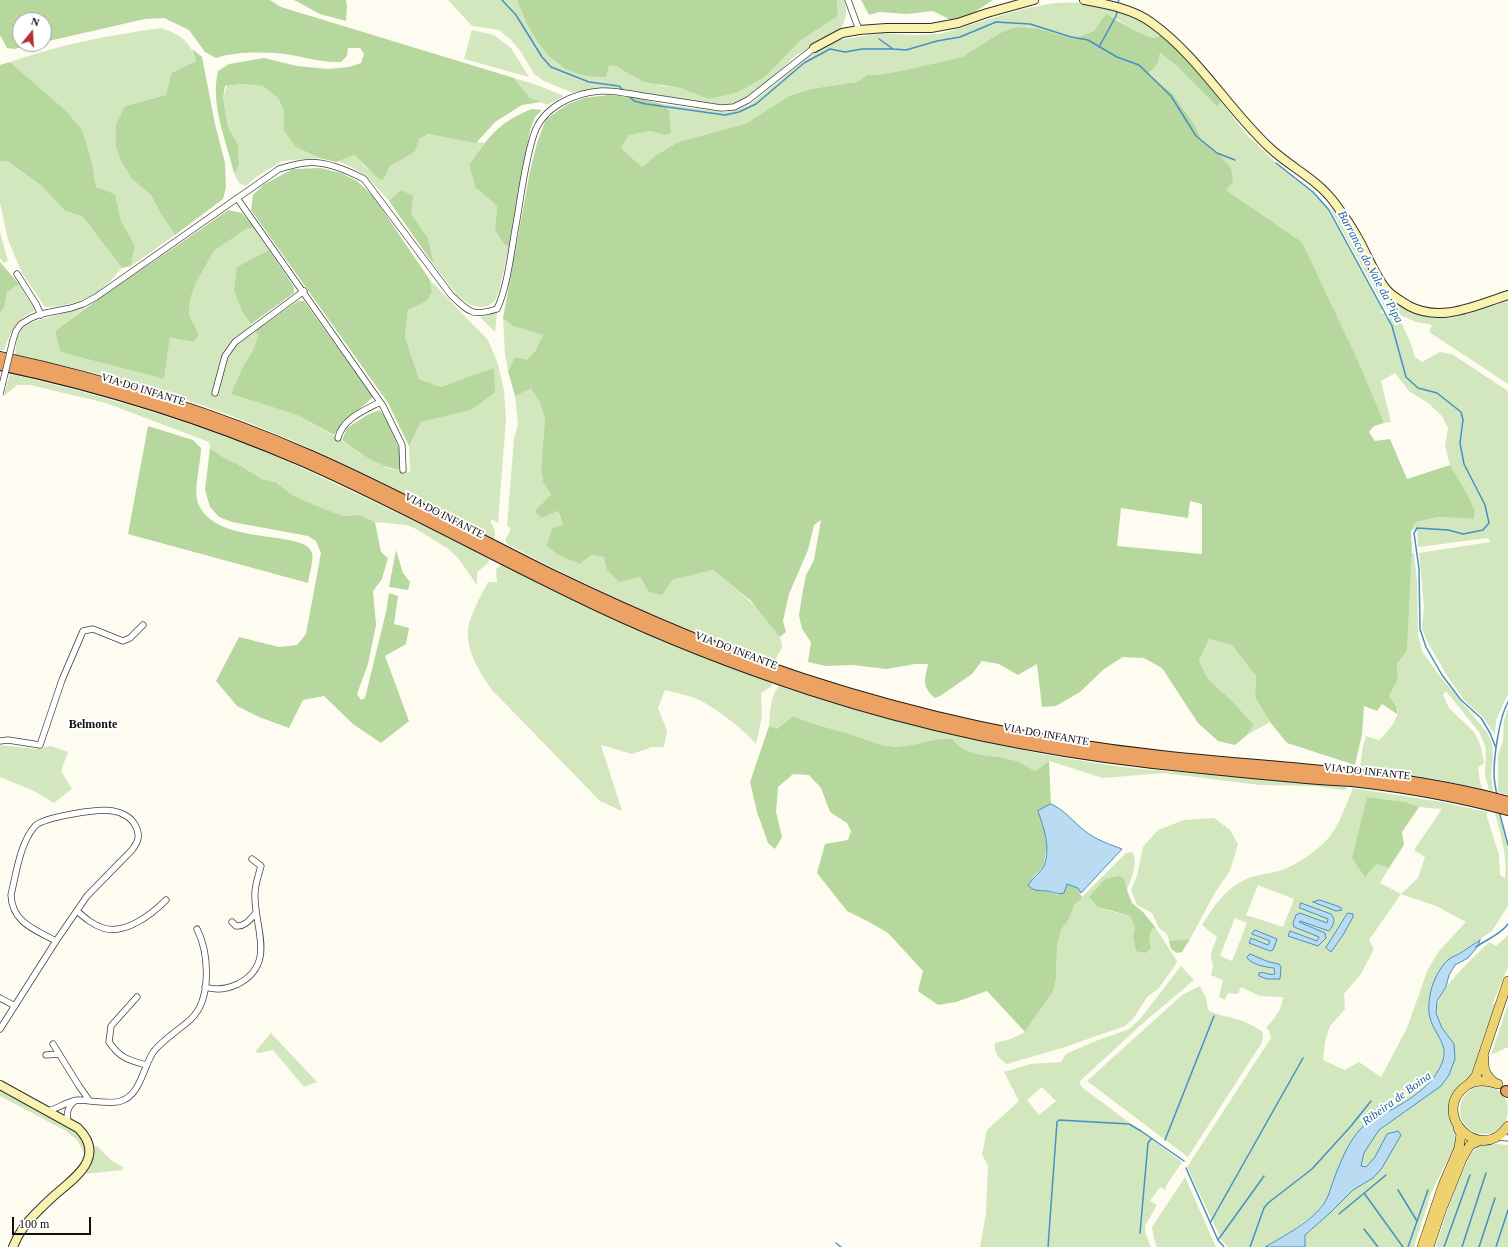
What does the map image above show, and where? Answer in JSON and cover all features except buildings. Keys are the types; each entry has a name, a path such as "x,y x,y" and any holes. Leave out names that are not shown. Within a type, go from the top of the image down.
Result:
{"highway":[{"name":"VIA DO INFANTE","path":"0,357 79,375 141,393 269,438 363,480 554,576 647,619 727,652 841,691 960,722 1070,744 1325,776 1424,791 1508,810"},
{"name":"VIA DO INFANTE","path":"0,365 126,397 201,421 264,445 356,485 545,580 637,624 729,662 819,693 928,723 1064,751 1152,763 1325,776 1371,775 1429,784 1508,802"}],"main road":[{"path":"1422,1247 1440,1192 1460,1144 1461,1134 1453,1112 1454,1103 1462,1089 1476,1076 1508,981"},
{"path":"1487,1041 1484,1054 1484,1069 1490,1079 1507,1092"},
{"path":"1469,1084 1483,1081 1498,1084"},
{"path":"1456,1123 1461,1131 1468,1136 1482,1140"},
{"path":"1429,1247 1440,1211 1462,1159 1470,1145 1482,1140 1496,1137 1502,1134 1508,1126"}],"street":[{"path":"848,0 859,30"},
{"path":"0,395 13,340 16,331 21,324 31,318 71,308 90,301 279,169 304,162 329,165 348,170 364,179 451,295 464,308 475,314 485,313 497,309 501,300 534,134 544,114 564,101 581,95 602,91 634,94 721,108 734,107 748,100 814,48 842,34 859,30 886,28 931,28 958,23 1034,0"},
{"path":"1084,0 1116,7 1151,22 1184,52 1210,79 1270,148 1312,180 1334,201 1358,238 1388,291 1409,306 1439,313 1458,312 1508,295"},
{"path":"237,198 304,291 380,402 402,445 403,470"},
{"path":"17,274 36,304 41,315"},
{"path":"216,393 225,356 235,342 304,291"},
{"path":"338,438 339,432 352,417 380,402"},
{"path":"0,741 8,740 40,745 62,680 83,631 93,629 123,641 130,638 143,624"},
{"path":"0,1029 87,896 129,854 138,841 138,831 133,822 122,814 113,810 102,810 46,820 37,825 24,845 11,895 11,903 14,912 20,920 56,942"},
{"path":"205,987 213,990 230,988 243,981 255,970 261,955 260,934 254,892 261,866 252,859"},
{"path":"77,911 86,919 102,928 113,929 129,926 144,917 166,900"},
{"path":"232,922 236,926 244,924 256,913"},
{"path":"47,1110 56,1109 73,1100 112,1102 122,1101 134,1091 146,1065 155,1051 163,1042 192,1018 202,1000 207,967 206,956 197,929"},
{"path":"137,997 111,1026 109,1042 117,1053 132,1061 146,1065"},
{"path":"0,998 15,1006"},
{"path":"53,1044 89,1100"},
{"path":"46,1055 59,1054"},
{"path":"0,1085 78,1128 86,1136 89,1149 88,1160 84,1168 76,1178 55,1195 30,1219 13,1247"},
{"path":"68,1122 67,1116 69,1109 72,1103 78,1100"},
{"path":"1496,1137 1508,1138"}],"green space":[{"path":"0,0 270,0 281,7 514,78 530,98 541,102 522,105 495,122 476,143 429,134 419,139 415,152 390,166 384,179 380,180 354,155 336,162 319,158 296,147 284,131 284,111 278,98 263,86 242,84 225,86 223,98 228,127 238,144 239,165 234,173 217,109 216,84 218,71 229,64 264,58 297,66 328,69 349,67 361,63 364,54 360,48 348,48 347,56 341,62 267,53 237,54 216,58 205,52 189,30 164,18 145,19 52,40 52,12 12,12 12,49 7,48 0,35"},
{"path":"294,0 346,0 346,21 320,14"},
{"path":"448,0 517,0 522,14 557,64 574,73 592,76 608,64 662,86 680,88 708,99 767,75 801,40 838,16 837,0 844,0 846,12 844,23 840,30 795,56 770,80 743,100 730,105 709,104 589,90 573,93 544,81 534,74 521,52 510,39 499,30 472,26"},
{"path":"517,0 837,0 838,16 801,40 767,75 735,93 708,99 680,88 644,82 617,67 609,65 606,77 583,75 565,68 555,62 539,43 526,22"},
{"path":"861,0 993,0 970,15 951,20 933,11 907,14 879,12 869,15"},
{"path":"1055,3 1080,3 1113,10 1144,23 1163,35 1152,38 1132,29 1117,19 1094,31 1073,39 998,34 962,57 905,70 878,75 867,75 857,82 810,89 789,96 747,123 678,142 655,156 642,167 621,148 628,135 650,131 664,135 669,110 662,104 724,112 741,108 749,105 812,54 838,40 883,33 912,35 940,34 1023,9"},
{"path":"1106,14 1132,29 1152,38 1163,35 1194,67 1221,102 1217,106 1177,66 1160,53 1158,63 1148,74 1172,93 1194,124 1202,140 1218,153 1231,168 1233,181 1226,190 1299,240 1304,246 1360,365 1384,423 1374,426 1369,432 1375,441 1390,439 1407,479 1450,465 1475,510 1474,519 1438,517 1416,522 1411,531 1412,553 1407,651 1397,664 1398,679 1389,696 1397,707 1397,714 1382,704 1377,711 1364,706 1362,735 1355,765 1287,743 1270,722 1255,697 1256,676 1232,645 1209,639 1199,661 1208,679 1231,700 1254,725 1247,735 1235,745 1218,741 1198,723 1162,668 1144,658 1123,657 1104,669 1080,692 1056,706 1042,707 1037,664 1018,675 999,664 982,661 972,674 935,698 928,690 925,682 928,664 915,664 887,669 852,665 826,666 808,662 811,642 802,629 799,615 806,575 814,560 821,520 814,525 808,550 789,594 783,621 786,632 780,637 751,601 713,570 672,580 662,595 649,592 640,577 619,582 607,570 604,557 591,555 580,564 557,554 547,546 552,528 563,525 558,511 541,518 535,511 551,495 543,482 541,468 545,418 539,401 531,389 515,396 508,371 515,357 527,360 536,350 543,335 513,326 503,318 530,171 537,143 546,119 568,104 584,98 608,95 633,97 662,104 669,110 671,133 664,135 650,131 629,135 621,148 642,167 655,156 678,142 747,123 789,96 810,89 857,82 867,75 878,75 905,70 962,57 998,34 1016,27 1039,29 1073,39 1094,31","holes":["1190,501 1202,504 1202,554 1117,546 1121,508 1188,518"]},
{"path":"161,28 174,33 183,39 191,48 196,61 171,73 166,95 125,106 116,147 121,161 132,179 151,195 161,214 175,235 131,266 135,246 121,221 115,194 96,187 92,163 63,108 10,62 41,52 52,52 52,49 123,34"},
{"path":"472,30 494,35 511,48 529,77 464,59"},
{"path":"192,49 202,57 215,124 225,163 226,187 223,199 175,235 161,214 151,195 132,179 121,161 116,147 116,125 125,106 166,95 171,73 196,61"},
{"path":"1160,53 1178,67 1218,105 1221,102 1247,135 1276,163 1313,192 1329,210 1382,308 1381,313 1391,314 1399,318 1410,341 1415,357 1422,362 1440,352 1452,354 1508,391 1508,694 1496,720 1495,735 1483,717 1464,700 1446,674 1428,643 1422,629 1424,607 1419,553 1490,542 1488,538 1418,547 1417,528 1411,531 1416,522 1438,517 1474,519 1475,510 1450,465 1445,446 1448,428 1442,416 1428,403 1409,391 1395,373 1381,381 1391,422 1384,423 1360,365 1304,246 1299,240 1226,190 1218,153 1202,140 1194,124 1172,93 1148,74 1158,63"},
{"path":"10,62 63,108 82,130 92,163 96,187 115,194 121,221 135,246 131,266 122,268 83,217 64,210 43,187 8,162 0,161 0,65"},
{"path":"514,78 537,85 564,96 547,105 530,98"},
{"path":"242,84 263,86 278,98 284,111 284,131 296,147 319,158 282,161 256,177 246,186 239,183 234,173 239,164 238,144 228,127 223,98 227,86"},
{"path":"532,109 542,110 535,117 530,130 509,247 504,244 495,230 497,206 476,188 469,165 482,146 496,131 511,119"},
{"path":"431,134 484,143 469,165 477,189 497,206 495,230 504,244 509,247 499,291 495,301 488,306 480,307 470,305 457,295 434,265 428,238 411,214 403,191 389,201 367,177 355,169 338,161 354,155 365,167 384,179 390,166 415,152 419,139"},
{"path":"0,161 7,162 43,187 64,210 83,217 122,268 104,287 82,300 59,306 45,307 22,273 8,240 0,203"},
{"path":"320,168 341,173 357,181 373,196 430,280 432,292 427,301 408,310 405,337 419,379 441,387 494,368 495,392 471,410 421,422 409,446 388,403 251,210 253,195 263,185 293,169"},
{"path":"401,190 413,196 411,214 428,238 434,265 389,201"},
{"path":"1330,208 1343,221 1348,229 1373,280 1379,288 1395,302 1404,307 1424,314 1447,318 1486,308 1508,300 1508,384 1429,332 1432,325 1416,322 1385,308"},
{"path":"228,210 242,213 254,228 246,229 214,251 196,283 190,299 189,315 199,334 194,342 170,337 164,379 60,352 55,331"},
{"path":"254,228 269,250 238,267 244,315 258,335 254,348 242,368 231,394 297,415 338,438 359,453 390,469 410,472 409,446 421,422 471,410 494,369 441,387 419,379 405,337 408,310 427,301 432,292 430,280 488,340 498,364 504,390 506,420 498,523 491,519 495,533 494,539 350,467 292,440 232,416 171,395 109,377 15,355 17,339 22,328 32,322 86,307 55,331 60,352 164,379 170,336 194,342 199,334 189,315 190,299 196,283 214,251 246,229"},
{"path":"0,232 8,261 4,263 0,258"},
{"path":"269,250 294,287 294,293 251,324 244,315 234,291 237,267"},
{"path":"0,262 19,284 7,292 4,308 0,313"},
{"path":"19,284 35,311 23,317 18,322 11,332 4,350 0,350 0,313 4,308 7,292"},
{"path":"298,301 304,301 373,397 345,422 334,435 297,415 231,394 242,368 254,348 258,335 255,331"},
{"path":"497,313 495,332 480,317"},
{"path":"503,318 513,326 543,335 536,350 527,361 515,357 508,371 505,354"},
{"path":"10,374 126,404 255,447 405,517 489,559 487,564 477,572 477,585 458,558 447,548 416,529 407,525 375,522 359,515 343,516 317,506 294,496 275,482 262,479 221,456 210,448 209,442 106,403 30,385 17,385 3,397"},
{"path":"531,389 539,401 545,418 541,468 543,482 551,495 563,525 591,555 604,557 608,570 640,577 649,592 672,580 713,570 754,606 774,628 780,638 782,647 776,658 779,664 709,638 607,594 507,544 505,540 510,531 510,527 507,526 514,439 518,424 515,396"},
{"path":"379,410 384,415 399,448 400,470 377,463 342,440 347,428 367,415"},
{"path":"148,426 193,440 201,448 196,491 198,503 208,517 222,526 240,532 294,541 306,546 312,553 312,563 308,583 128,534"},
{"path":"210,448 221,456 262,479 275,482 294,496 343,516 359,515 375,522 381,552 388,558 382,579 373,591 376,625 368,664 357,694 361,700 365,698 386,612 389,593 398,596 394,624 409,628 406,644 385,656 409,721 381,743 353,724 324,696 303,700 289,728 259,717 237,706 216,681 239,637 279,647 297,645 306,634 321,553 316,541 308,536 232,522 219,517 210,507 205,490"},
{"path":"396,550 403,573 410,582 408,590 389,587"},
{"path":"1412,553 1414,553 1417,580 1418,634 1422,651 1438,674 1487,732 1492,744 1493,760 1491,775 1493,791 1489,790 1485,775 1486,748 1479,732 1446,691 1443,695 1449,708 1474,732 1480,744 1484,763 1478,767 1480,782 1483,789 1435,779 1360,768 1366,736 1379,740 1389,730 1397,716 1397,707 1389,696 1398,679 1397,664 1407,651"},
{"path":"502,564 534,582 634,629 771,683 772,686 761,693 762,716 756,744 736,725 711,706 695,698 665,690 658,708 667,731 664,747 652,747 632,754 601,745 622,811 600,801 492,690 475,662 469,646 469,625 476,605 488,582 497,582 496,569"},
{"path":"1209,639 1232,645 1256,676 1255,697 1270,722 1247,735 1254,725 1231,700 1208,679 1199,661"},
{"path":"779,686 902,722 1026,751 1132,768 1347,787 1345,790 1312,786 1260,785 1163,773 1103,778 1049,761 1035,771 1010,759 975,754 958,747 917,744 897,747 881,745 793,716 775,729 769,726 772,700"},
{"path":"1508,708 1508,795 1498,792 1498,755 1503,741 1504,720"},
{"path":"793,716 881,745 897,747 940,739 952,739 958,745 971,752 1012,760 1035,771 1049,761 1051,804 1038,811 1045,832 1047,848 1043,867 1032,879 1039,891 1046,891 1058,895 1067,884 1078,888 1082,898 1075,904 1069,919 1061,930 1057,946 1056,978 1053,991 1025,1032 987,991 956,1002 938,1005 918,991 923,971 888,933 847,911 817,873 825,844 848,840 851,831 847,823 830,812 821,788 809,775 793,774 778,787 776,812 782,837 775,849 768,843 757,812 750,782 769,726 776,729"},
{"path":"0,745 36,749 51,746 68,752 61,771 72,789 54,803 34,791 0,777"},
{"path":"1353,788 1442,802 1487,812 1487,817 1499,855 1500,875 1505,878 1506,870 1504,854 1495,813 1499,814 1508,848 1508,906 1492,931 1449,960 1438,974 1431,989 1428,1004 1431,1020 1440,1037 1444,1050 1443,1062 1435,1077 1419,1092 1398,1106 1334,1178 1326,1201 1316,1213 1289,1233 1265,1247 1228,1247 1222,1241 1187,1167 1271,1038 1269,1030 1266,1028 1275,1018 1283,997 1260,996 1241,987 1238,994 1228,993 1225,1000 1219,997 1223,980 1211,975 1213,966 1211,953 1217,937 1202,925 1226,893 1239,883 1250,877 1288,868 1322,845 1335,830","holes":["1367,797 1406,802 1419,807 1442,809 1414,850 1425,857 1418,878 1401,894 1380,883 1389,868 1376,864 1360,829","1258,885 1294,899 1283,927 1246,915","1401,894 1436,906 1466,922 1439,951 1428,969 1407,1028 1381,1077 1359,1062 1345,1070 1323,1060 1325,1042 1330,1026 1345,1009 1344,994 1361,974 1374,949 1369,940","1301,904 1331,914 1329,931 1300,921 1299,923 1326,938 1318,946 1288,936 1290,931 1317,942 1319,937 1294,927 1300,913 1326,924 1328,919 1300,908","1353,917 1343,935 1331,952 1326,949","1235,918 1247,923 1232,961 1220,956","1252,934 1277,939 1270,951 1249,943 1251,938 1268,945 1271,941","1250,955 1281,967 1280,979 1262,972 1271,975 1275,974 1274,968 1267,967"]},
{"path":"1367,797 1406,802 1419,807 1402,832 1404,845 1389,868 1376,864 1365,877 1352,858"},
{"path":"1214,818 1230,830 1238,844 1230,871 1216,891 1190,939 1169,941 1167,934 1159,928 1152,913 1137,905 1131,890 1137,876 1143,847 1158,830 1184,820"},
{"path":"1132,852 1135,866 1127,890 1125,880 1106,910 1130,916 1135,928 1133,935 1151,948 1150,934 1152,929 1155,927 1177,961 1176,964 1158,989 1148,996 1133,1019 1125,1026 1065,1047 1007,1064 995,1050 995,1043 1011,1039 1025,1032 1033,1021 1056,978 1057,946 1061,930 1069,919 1075,904 1126,853"},
{"path":"1120,876 1125,880 1132,903 1143,912 1155,927 1152,929 1150,934 1151,948 1145,953 1136,951 1133,935 1135,928 1130,916 1098,907 1089,897 1105,879"},
{"path":"1508,935 1508,967 1492,1005 1494,1003 1498,1004 1481,1044 1476,1069 1452,1095 1449,1113 1454,1129 1456,1143 1432,1191 1414,1247 1305,1247 1305,1235 1330,1213 1368,1135 1441,1086 1454,1044 1438,1018 1437,1005 1441,996 1456,976 1489,942 1496,946"},
{"path":"1190,939 1182,952 1177,953 1171,949 1169,941"},
{"path":"1181,966 1194,980 1142,1024 1079,1082 1083,1088 1182,1162 1166,1186 1165,1190 1160,1187 1150,1201 1157,1205 1145,1226 1146,1235 1151,1247 980,1247 986,1213 988,1166 982,1154 987,1130 1019,1101 1004,1072 1031,1064 1061,1062 1066,1054 1129,1029 1140,1019","holes":["1042,1087 1056,1101 1039,1115 1027,1100"]},
{"path":"1200,986 1206,998 1208,1010 1249,1024 1262,1031 1263,1037 1261,1044 1188,1157 1087,1081 1182,995"},
{"path":"1508,1004 1508,1047 1491,1055"},
{"path":"271,1033 317,1082 304,1087 273,1050 260,1053 255,1052"},
{"path":"1484,1086 1493,1088 1501,1093 1506,1101 1508,1110 1506,1119 1501,1127 1493,1132 1484,1134 1475,1132 1467,1127 1462,1119 1460,1110 1462,1101 1467,1093 1475,1088"},
{"path":"0,1088 76,1129 87,1144 85,1155 77,1140 66,1131 0,1096"},
{"path":"93,1145 98,1147 111,1160 123,1167 123,1170 85,1174 94,1156"},
{"path":"1480,1145 1508,1145 1508,1247 1436,1247 1454,1192 1468,1161"},
{"path":"1185,1177 1216,1247 1157,1247 1152,1227"}],"water":[{"path":"1051,804 1065,813 1089,834 1103,842 1122,849 1081,893 1078,888 1067,884 1064,893 1059,894 1035,890 1028,885 1043,868 1047,852 1046,838 1038,811"},
{"path":"1320,900 1340,907 1342,910 1336,911 1313,902"},
{"path":"1301,903 1331,914 1334,918 1333,925 1329,931 1300,921 1299,922 1325,933 1326,938 1318,946 1288,936 1290,931 1317,941 1319,937 1294,927 1293,923 1296,915 1300,913 1327,923 1328,919 1300,908"},
{"path":"1348,913 1353,914 1353,917 1331,952 1326,948"},
{"path":"1255,930 1277,939 1273,950 1270,951 1249,943 1251,938 1268,945 1270,941 1252,934"},
{"path":"1480,940 1478,946 1468,958 1455,965 1449,975 1446,987 1437,1001 1436,1013 1442,1028 1454,1044 1455,1059 1449,1075 1441,1086 1379,1130 1364,1153 1361,1166 1366,1167 1375,1157 1387,1134 1398,1131 1401,1135 1382,1168 1373,1178 1353,1190 1305,1235 1305,1247 1265,1247 1298,1228 1320,1209 1328,1197 1347,1148 1362,1127 1368,1122 1413,1097 1427,1085 1438,1071 1444,1057 1444,1051 1429,1013 1432,988 1439,972 1449,959"},
{"path":"1250,954 1269,962 1279,964 1281,967 1280,979 1267,979 1259,976 1259,973 1275,974 1274,968 1252,962 1247,958"}],"waterway":[{"path":"502,0 516,15 542,57 551,67 589,82 619,86 623,90"},
{"path":"1099,47 1117,12"},
{"name":"Barranco do Vale da Pipa","path":"879,39 893,49 906,50 937,41 960,37 996,22 1030,24 1071,37 1088,40 1117,57 1139,65 1171,96 1196,136 1217,153 1235,160"},
{"path":"628,95 634,101 646,104 725,115 739,112 756,104 804,63 830,49 845,52 862,49 893,49"},
{"name":"Barranco do Vale da Pipa","path":"1276,163 1313,192 1329,210 1392,326 1406,377 1418,388 1437,393 1461,412 1463,420 1460,443 1464,464 1485,505 1489,523 1483,530 1463,534 1448,530 1417,528 1414,533 1419,569 1420,629 1426,647 1442,675 1461,700 1481,718 1490,733 1496,748"},
{"name":"Ribeira de Boina","path":"1497,796 1494,774 1496,748 1502,717 1508,702"},
{"name":"Ribeira de Boina","path":"1499,811 1508,845"},
{"name":"Ribeira de Boina","path":"1476,947 1497,934 1508,924"},
{"path":"1165,1140 1214,1016"},
{"path":"1210,1223 1303,1058"},
{"path":"1250,1247 1264,1208 1268,1203 1312,1169 1351,1126 1371,1101"},
{"path":"1048,1247 1057,1122 1059,1120 1129,1124 1184,1161"},
{"path":"1140,1233 1148,1143 1151,1139"},
{"path":"1186,1168 1218,1240 1224,1247"},
{"path":"1462,1247 1486,1173"},
{"path":"1339,1214 1386,1175"},
{"path":"1444,1247 1470,1175"},
{"path":"1218,1240 1264,1176"},
{"path":"1398,1190 1417,1221"},
{"path":"1408,1247 1428,1190"},
{"path":"1364,1193 1403,1247"},
{"path":"1479,1247 1495,1198"},
{"path":"1496,1247 1508,1210"},
{"path":"1364,1229 1378,1247"},
{"path":"836,1243 841,1247"}],"district":[{"name":"Belmonte","path":"93,725"}]}
